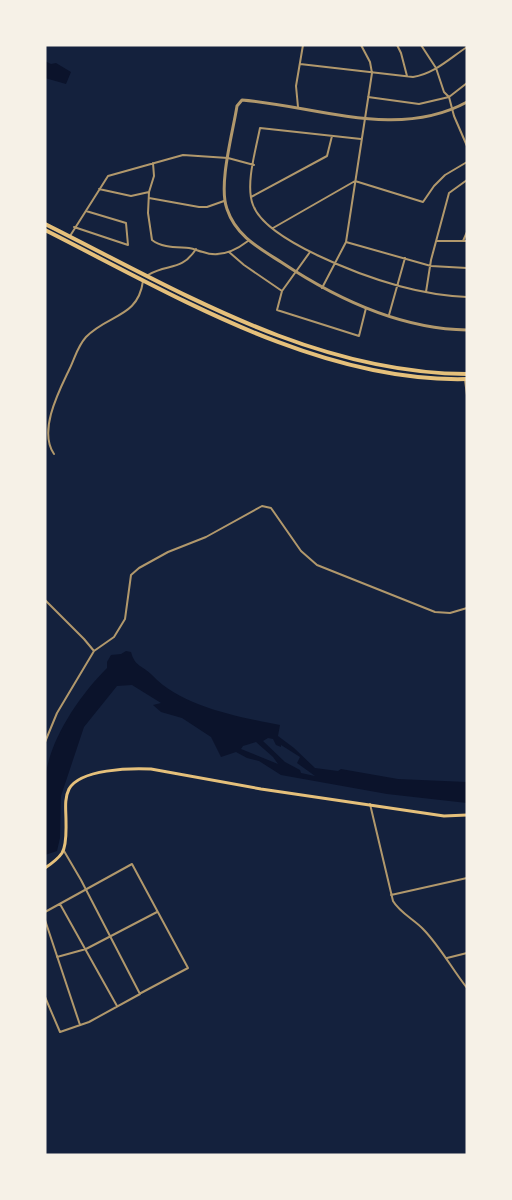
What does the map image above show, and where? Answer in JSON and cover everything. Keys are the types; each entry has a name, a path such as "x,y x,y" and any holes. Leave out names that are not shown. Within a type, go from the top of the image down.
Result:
{"main road":[{"path":"45,224 247,323 328,354 367,364 466,377"},
{"path":"45,230 232,323 311,355 348,365 421,377 466,377"},
{"path":"45,868 63,851 66,800 76,780 123,770 151,769 261,789 444,816 467,816"}],"street":[{"path":"298,107 296,86 303,45"},
{"path":"322,288 346,242 372,73 370,62 361,45"},
{"path":"397,45 407,77"},
{"path":"421,45 436,68 467,144"},
{"path":"300,64 407,77 421,76 467,47"},
{"path":"367,97 419,104 449,97 467,83"},
{"path":"467,102 452,110 416,119 394,120 364,118 242,100 239,102 224,183 224,201 233,221 248,241 322,288 366,308 408,321 467,330"},
{"path":"361,140 260,128 250,186 254,208 261,218 273,228 310,252 335,263 397,286 467,297"},
{"path":"251,197 327,156 332,136"},
{"path":"70,236 108,176 183,155 228,158 254,165"},
{"path":"273,228 355,181 423,202 434,186 467,162"},
{"path":"153,163 154,176 149,192 152,240 158,244 196,249 204,253 229,252 248,241"},
{"path":"426,292 449,193 467,180"},
{"path":"99,189 130,196 149,192"},
{"path":"149,198 199,207 207,207 224,201"},
{"path":"74,227 128,245 126,223 86,211"},
{"path":"437,241 465,241 467,232"},
{"path":"346,242 431,266 467,268"},
{"path":"148,275 183,264 189,260 196,249"},
{"path":"229,252 282,291"},
{"path":"310,252 282,291 278,310 359,336 366,308"},
{"path":"389,315 405,258"},
{"path":"54,454 50,448 49,436 53,404 78,348 89,334 135,304 141,294 143,279"},
{"path":"466,377 467,395"},
{"path":"45,742 57,713 94,651 114,637 124,619 131,575 139,567 168,552 206,537 262,506 271,508 301,550 317,565 435,612 450,613 467,608"},
{"path":"45,600 94,651"},
{"path":"370,804 391,895 396,907 417,922 447,958 467,988"},
{"path":"63,851 86,889 140,994"},
{"path":"45,912 132,864 188,968 80,1025 60,1032 45,997"},
{"path":"391,895 467,878"},
{"path":"60,904 117,1006"},
{"path":"57,957 86,949 157,912"},
{"path":"45,920 80,1025"},
{"path":"447,958 467,953"}],"water":[{"path":"45,61 51,64 56,63 71,72 66,84 45,78"},
{"path":"126,651 131,652 137,663 164,686 195,703 229,714 280,725 278,736 315,768 338,771 341,769 398,779 467,782 467,803 387,794 281,775 259,761 236,752 221,757 211,737 182,718 161,712 153,705 161,703 132,685 117,686 84,727 61,796 60,838 57,851 45,855 45,780 52,750 76,705 107,668 111,655","holes":["268,738 273,739 276,745 281,747 281,745 300,757 297,763 315,776 301,773 300,770 285,762 263,741","256,742 273,757 278,764 241,749 243,746"]}]}
